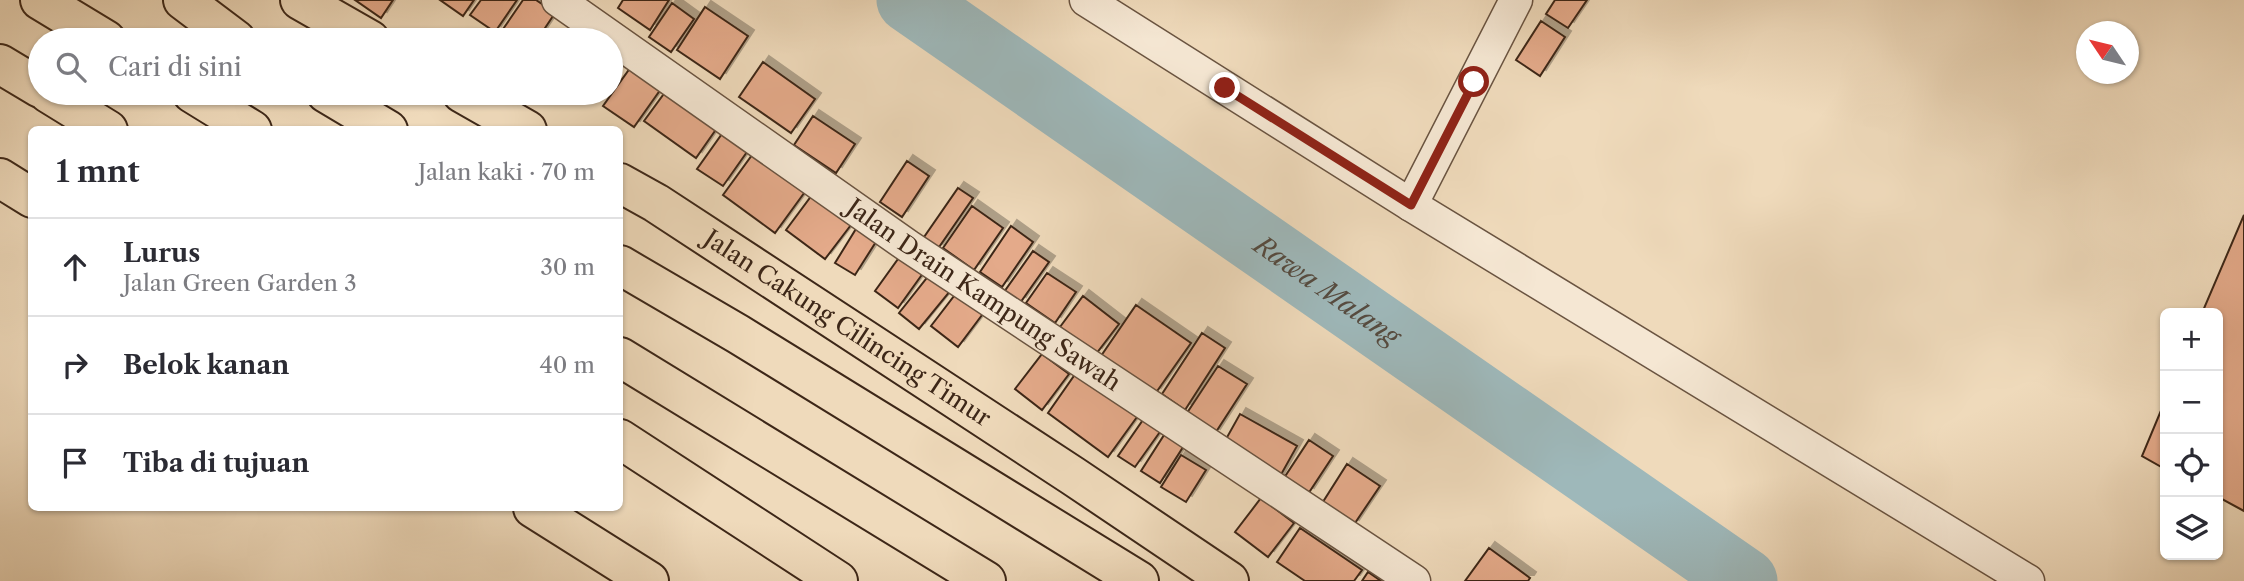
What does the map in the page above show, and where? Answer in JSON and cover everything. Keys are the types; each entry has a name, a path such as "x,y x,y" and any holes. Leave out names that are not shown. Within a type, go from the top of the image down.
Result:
{"highway":[{"path":"40,0 86,28"},
{"path":"183,0 220,28"},
{"path":"300,0 349,28"},
{"path":"0,64 28,81"},
{"path":"67,105 102,126"},
{"path":"211,105 246,126"},
{"path":"346,105 381,126"},
{"path":"483,105 520,126"},
{"path":"0,178 28,196"},
{"name":"Jalan Cakung Cilincing Timur","path":"623,185 656,203 1229,581"},
{"path":"623,267 738,334 1139,581"},
{"path":"623,359 986,581"},
{"path":"623,441 838,581"},
{"path":"538,511 649,581"}],"street":[{"name":"Jalan Drain Kampung Sawah","path":"558,0 598,28"},
{"path":"1086,0 1411,205 2028,581"},
{"path":"1411,205 1516,0"},
{"name":"Jalan Drain Kampung Sawah","path":"623,46 908,246 1414,581"}],"building":[{"path":"355,0 393,0 381,18"},
{"path":"440,0 474,0 463,16"},
{"path":"481,0 517,0 498,28 489,28 470,15"},
{"path":"523,0 536,0 555,13 545,28 504,28"},
{"path":"623,0 669,0 650,30 618,8"},
{"path":"1555,0 1587,0 1568,28 1546,14"},
{"path":"672,3 694,19 671,52 649,37"},
{"path":"705,7 748,36 720,79 677,50"},
{"path":"1541,21 1565,37 1540,76 1516,60"},
{"path":"763,62 815,99 791,133 739,97"},
{"path":"633,64 663,86 634,127 603,106 623,105 623,78"},
{"path":"666,91 717,128 696,158 644,121"},
{"path":"813,116 855,144 836,173 794,145"},
{"path":"729,124 754,142 723,186 697,169"},
{"path":"755,151 807,189 775,233 723,195"},
{"path":"907,161 929,176 902,217 880,202"},
{"path":"958,188 973,198 937,250 922,240"},
{"path":"815,191 854,221 825,259 786,230"},
{"path":"972,206 1003,228 974,270 943,248"},
{"path":"2244,215 2244,511 2223,500 2223,308 2204,308"},
{"path":"859,224 879,237 855,275 835,263"},
{"path":"1011,226 1033,242 1002,287 980,272"},
{"path":"1033,251 1049,262 1020,303 1004,292"},
{"path":"903,252 926,269 898,308 875,291"},
{"path":"1047,273 1076,292 1055,323 1026,303"},
{"path":"930,274 951,290 919,329 899,313"},
{"path":"961,287 988,307 958,347 931,326"},
{"path":"1083,296 1119,324 1096,354 1060,327"},
{"path":"1136,305 1191,343 1155,394 1101,356"},
{"path":"1202,333 1225,348 1185,410 1162,394"},
{"path":"1042,354 1069,374 1042,410 1015,389"},
{"path":"1218,366 1247,384 1214,435 1185,416"},
{"path":"1076,373 1137,417 1108,457 1048,413"},
{"path":"2160,413 2160,466 2142,456"},
{"path":"1240,414 1297,446 1278,480 1221,448"},
{"path":"1145,417 1162,429 1135,467 1118,456"},
{"path":"1166,432 1185,444 1160,483 1141,471"},
{"path":"1309,440 1333,456 1308,494 1284,478"},
{"path":"1181,455 1206,470 1186,502 1161,487"},
{"path":"1347,464 1380,486 1353,526 1321,505"},
{"path":"1261,498 1294,523 1268,557 1235,532"},
{"path":"1300,528 1362,570 1354,581 1305,581 1277,562"},
{"path":"1489,548 1530,578 1528,581 1465,581"},
{"path":"1368,572 1381,581 1362,581"}],"waterway":[{"name":"Rawa Malang","path":"909,0 1745,581"}],"route":[{"path":"1225,88 1411,205 1474,82"}]}
